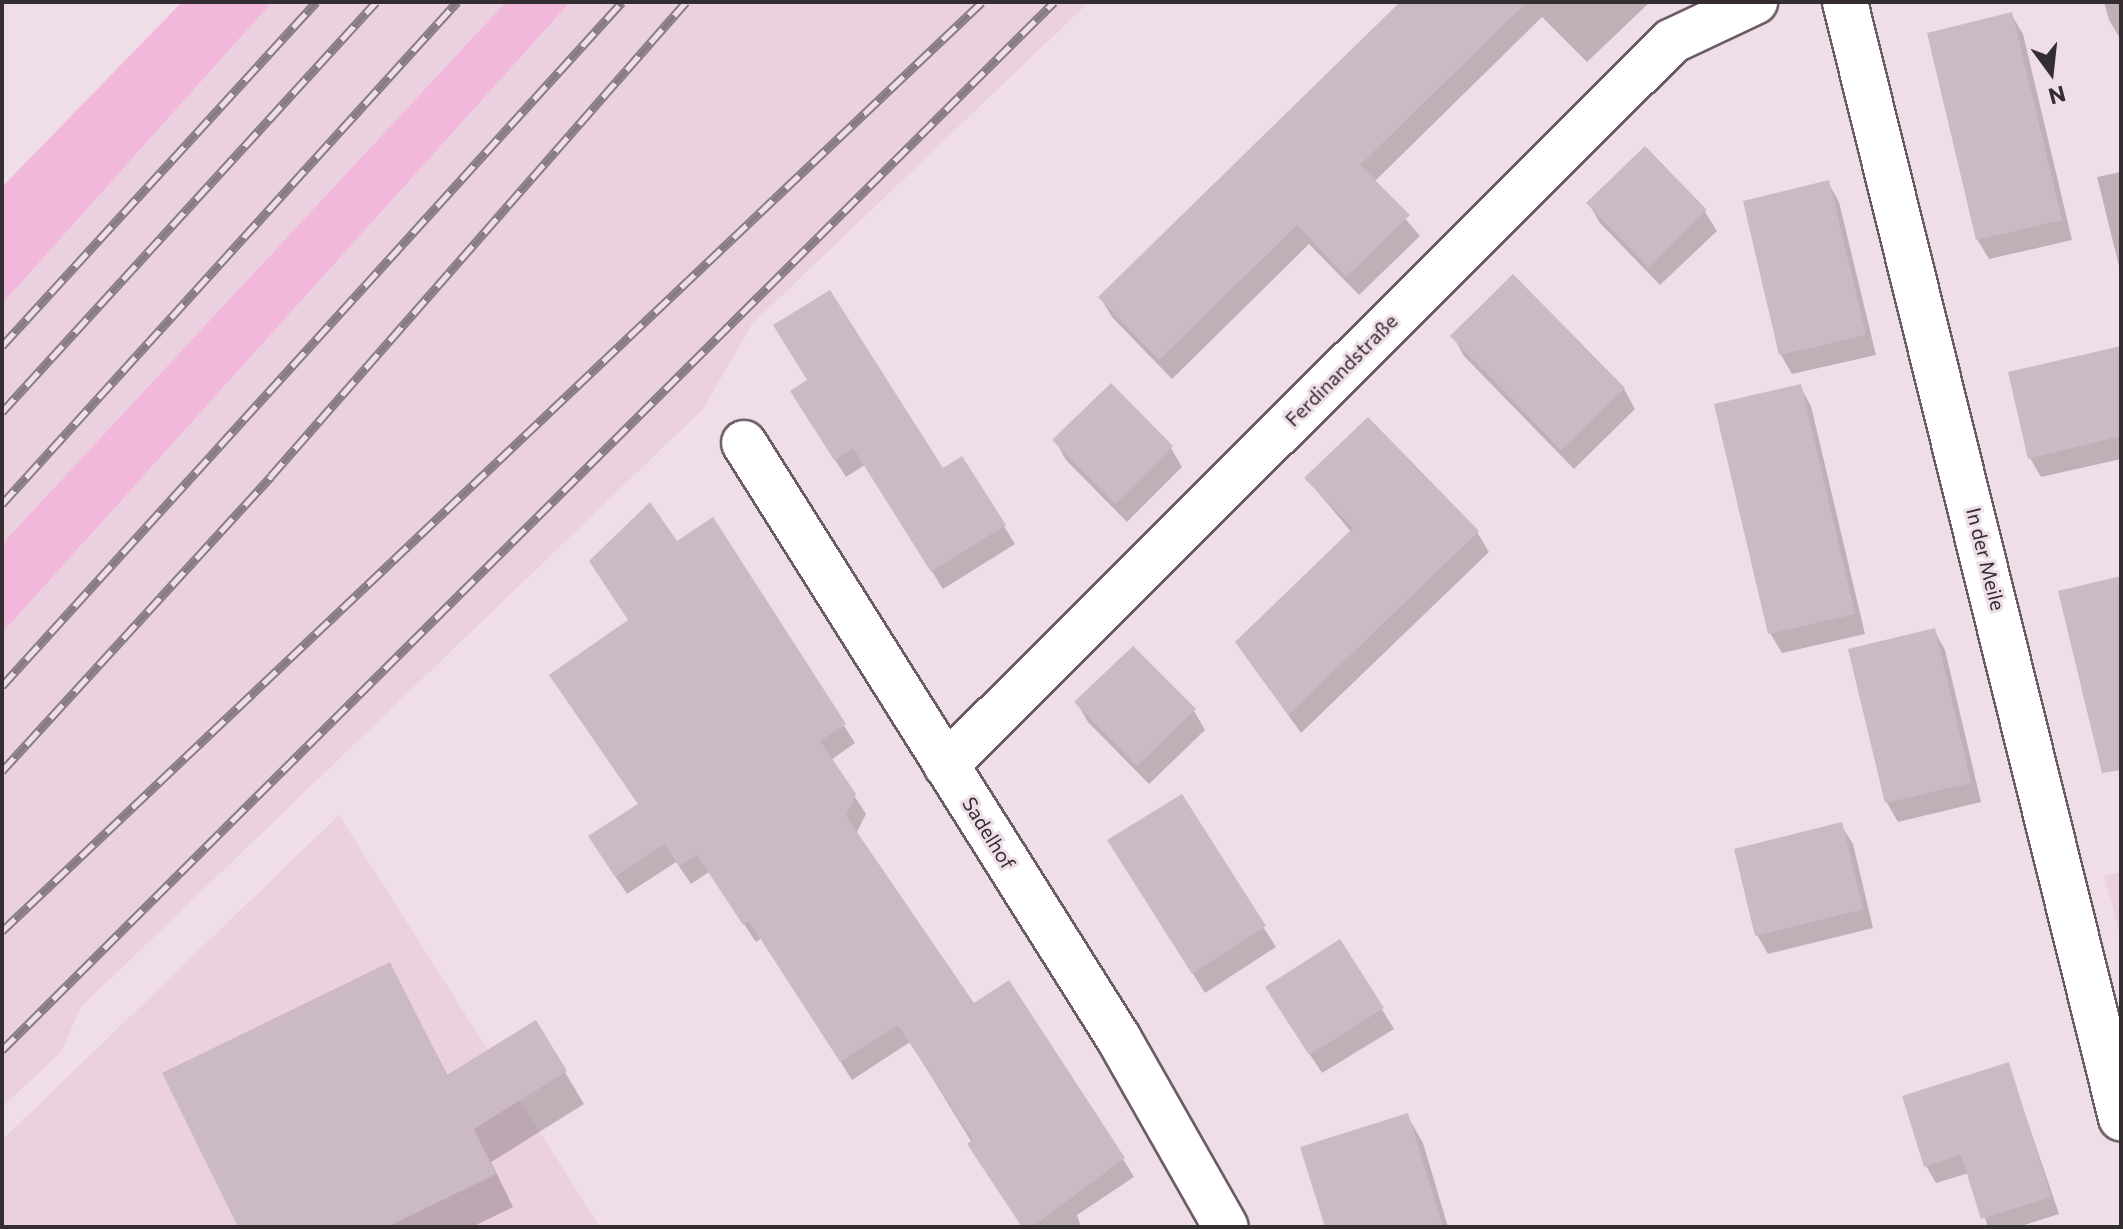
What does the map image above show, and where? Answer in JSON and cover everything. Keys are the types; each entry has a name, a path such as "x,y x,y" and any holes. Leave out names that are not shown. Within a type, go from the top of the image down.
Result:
{"street":[{"name":"Ferdinandstraße","path":"946,765 1672,41 1755,2"},
{"name":"In der Meile","path":"1845,2 2121,1118"},
{"name":"Sadelhof","path":"744,443 1119,1039 1226,1227"}],"shaded area":[{"path":"182,2 272,2 2,304 2,187"},
{"path":"272,2 1089,2 752,324 703,409 81,1007 61,1052 2,1107 2,304"},
{"path":"506,2 570,2 2,633 2,544"},
{"path":"339,815 600,1227 2,1227 2,1140"},
{"path":"2121,872 2121,937 2104,876"}],"building":[{"path":"1400,2 1527,2 1360,165 1410,215 1346,277 1297,225 1159,360 1098,297"},
{"path":"2012,12 2062,220 1976,240 1927,33"},
{"path":"1645,146 1707,210 1648,267 1586,203"},
{"path":"1829,180 1866,335 1779,355 1743,201"},
{"path":"1513,274 1625,388 1561,450 1450,336"},
{"path":"830,290 943,468 962,456 1006,525 931,572 853,448 834,460 790,391 807,380 773,325"},
{"path":"2121,346 2121,436 2028,459 2008,372"},
{"path":"1111,383 1173,446 1115,504 1052,440"},
{"path":"1801,384 1855,614 1768,634 1714,404"},
{"path":"1368,417 1479,531 1288,715 1235,642 1353,528 1304,478"},
{"path":"650,502 677,541 713,517 846,724 820,741 856,794 846,816 974,1003 1009,980 1125,1158 1032,1227 1022,1227 967,1144 973,1140 898,1025 840,1062 749,921 743,925 697,855 679,866 664,844 615,877 588,836 638,804 549,675 628,620 589,561"},
{"path":"2121,576 2121,770 2102,773 2058,591"},
{"path":"1935,628 1971,783 1885,803 1848,649"},
{"path":"1133,646 1196,709 1137,766 1074,702"},
{"path":"1182,794 1266,926 1192,974 1107,840"},
{"path":"1842,822 1863,909 1755,936 1734,849"},
{"path":"1340,939 1384,1008 1309,1055 1265,987"},
{"path":"390,962 447,1075 536,1020 567,1071 474,1129 496,1174 387,1227 238,1227 162,1073"},
{"path":"2009,1062 2051,1197 1981,1219 1961,1155 1924,1167 1902,1096"},
{"path":"1408,1113 1443,1227 1325,1227 1300,1147"}],"railway":[{"path":"2,346 316,2"},
{"path":"2,412 376,2"},
{"path":"2,504 457,2"},
{"path":"2,686 622,2"},
{"path":"2,771 271,476 686,2"},
{"path":"2,931 982,2"},
{"path":"2,1050 1054,2"}]}
